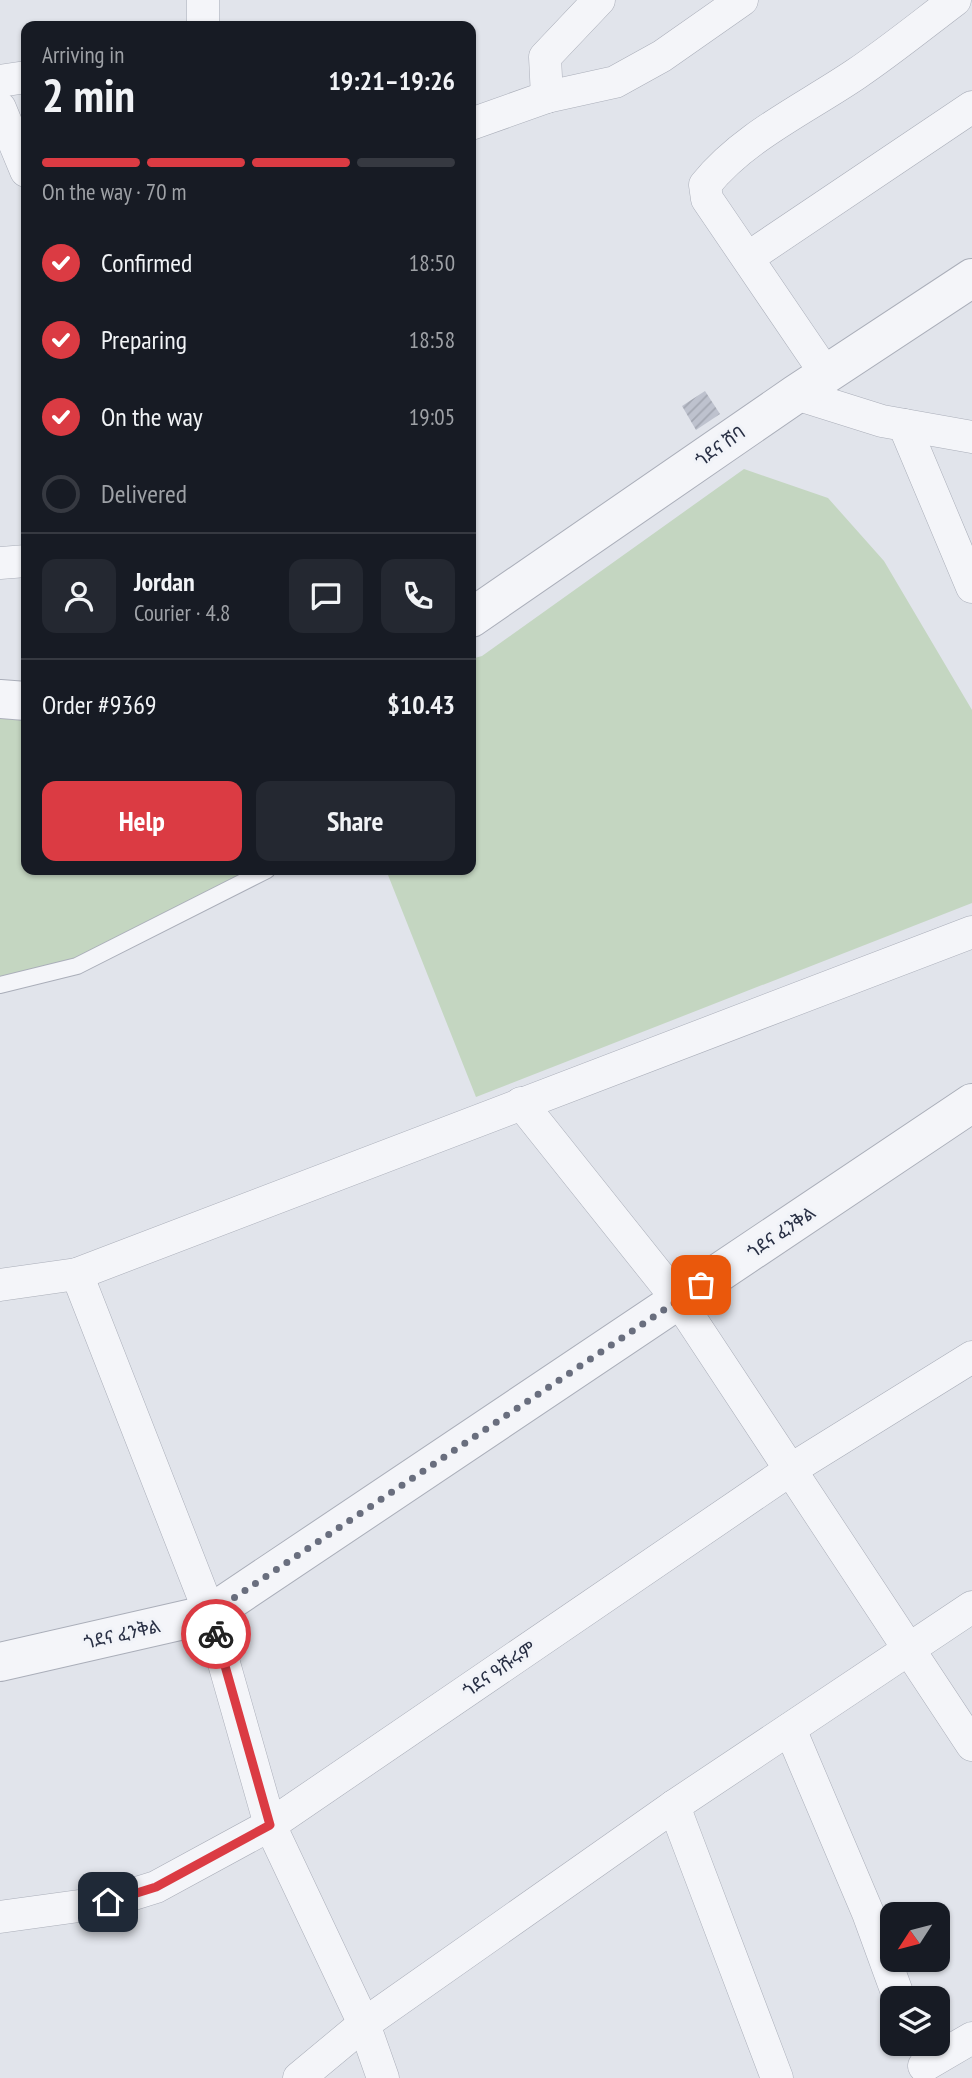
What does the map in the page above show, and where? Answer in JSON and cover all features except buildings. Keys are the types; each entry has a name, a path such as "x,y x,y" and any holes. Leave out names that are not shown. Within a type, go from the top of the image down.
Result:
{"street":[{"path":"203,0 204,21"},
{"path":"547,97 545,57 599,0"},
{"path":"476,122 547,97 615,82 662,56 742,0"},
{"path":"955,0 858,73 756,139 715,173 705,185 707,199 749,257 811,384 904,425 972,437"},
{"path":"0,81 21,79"},
{"path":"749,257 972,107"},
{"path":"0,108 21,159"},
{"name":"ጎደና ሸባ","path":"476,617 811,384 972,278"},
{"path":"904,425 972,587"},
{"path":"0,563 21,561"},
{"path":"0,699 21,701"},
{"path":"0,1285 77,1274 521,1102 972,932"},
{"path":"521,1102 679,1301 972,1745"},
{"name":"ጎደና ፈንቅል","path":"0,1662 210,1614 972,1103"},
{"path":"77,1274 210,1614 270,1825 364,2024 383,2078"},
{"name":"ጎደና ዓሹሩም","path":"0,1917 108,1902 156,1887 270,1825 790,1470 972,1357"},
{"path":"299,2078 364,2024 674,1806 972,1607"},
{"path":"790,1729 868,1913 895,1986"},
{"path":"674,1806 777,2078"},
{"path":"922,2063 972,2038"}],"lane":[{"path":"0,985 77,966 257,875"}],"green space":[{"path":"744,469 828,498 884,561 972,710 972,903 476,1097 388,875 476,875 476,658 482,656"},
{"path":"0,713 21,713 21,875 257,875 77,966 0,985"}],"way so far":[{"path":"216,1634 210,1614 701,1285"}],"route":[{"path":"108,1902 156,1887 270,1825 216,1634"}]}
